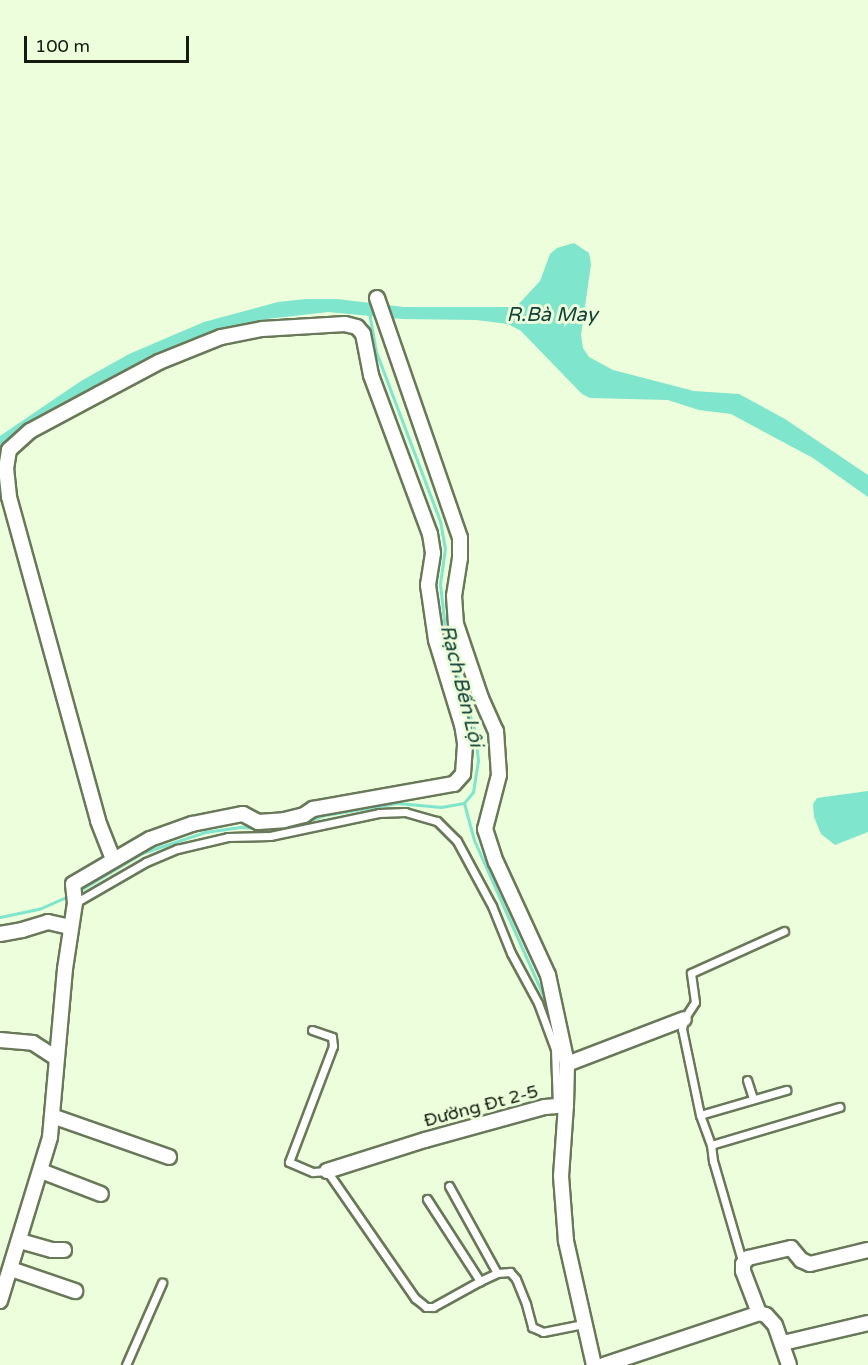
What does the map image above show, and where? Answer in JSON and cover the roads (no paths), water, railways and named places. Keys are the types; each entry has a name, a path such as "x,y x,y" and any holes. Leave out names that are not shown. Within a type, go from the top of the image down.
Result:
{"street":[{"path":"379,300 460,538 460,558 454,596 456,624 481,698 496,730 499,775 485,829 496,862 548,975 567,1064 561,1105"},
{"path":"0,1301 50,1137 56,1058 74,898 73,884 150,839 192,824 243,814 258,822 284,820 304,815 313,809 454,784 460,780 465,743 436,640 428,585 433,553 430,534 371,375 363,334 357,327 345,324 274,328 221,337 159,362 89,399 30,431 9,450 6,468 9,497 92,800 112,860"},
{"path":"0,934 48,922 70,927"},
{"path":"567,1064 684,1019"},
{"path":"0,1040 33,1043 56,1058"},
{"name":"Đường Đt 2-5","path":"327,1171 425,1140 561,1105 561,1176 566,1241 594,1365"},
{"path":"52,1116 169,1157"},
{"path":"41,1171 101,1194"},
{"path":"20,1241 52,1250 64,1250"},
{"path":"759,1313 752,1300 743,1264 748,1258 791,1248 801,1260 810,1263 868,1250"},
{"path":"11,1269 75,1291"},
{"path":"604,1365 759,1313 766,1315 775,1325 789,1365"},
{"path":"783,1343 868,1323"}],"lane":[{"path":"74,898 177,849 228,837 270,836 379,813 405,812 437,822 457,841 492,906 511,954 538,1003 555,1049 561,1105"},
{"path":"743,1264 713,1161 711,1145 700,1115 683,1040 684,1019 695,1002 691,973 784,931"},
{"path":"312,1030 332,1037 333,1046 289,1162 313,1172 327,1171 415,1298 426,1307 443,1302 496,1273 510,1272 516,1279 532,1326 543,1332 583,1324"},
{"path":"747,1080 753,1099"},
{"path":"700,1115 786,1089"},
{"path":"711,1145 839,1107"},
{"path":"449,1186 496,1273"},
{"path":"427,1198 480,1281"},
{"path":"126,1365 162,1283"}],"water":[{"name":"R.Bà May","path":"574,243 589,253 591,264 581,335 583,348 589,357 613,370 694,391 739,394 785,419 868,475 868,497 813,458 731,414 699,410 668,400 590,398 582,394 521,331 508,324 476,320 402,319 328,312 267,319 241,326 0,449 0,436 81,381 129,354 204,322 278,302 306,299 337,299 404,307 516,307 540,281 550,254 557,248"},
{"path":"868,791 868,832 835,845 821,834 814,817 813,804 817,798"}],"waterway":[{"name":"Rạch Bến Lội","path":"77,892 142,853 205,832 242,827 281,830 325,815 397,803 441,807 464,803 473,792 478,761 475,732 446,638 440,584 445,549 440,521 376,352 369,313"},
{"path":"464,803 474,840 548,1006"},
{"name":"Rạch Bến Lội","path":"0,917 39,909 71,895"}]}
